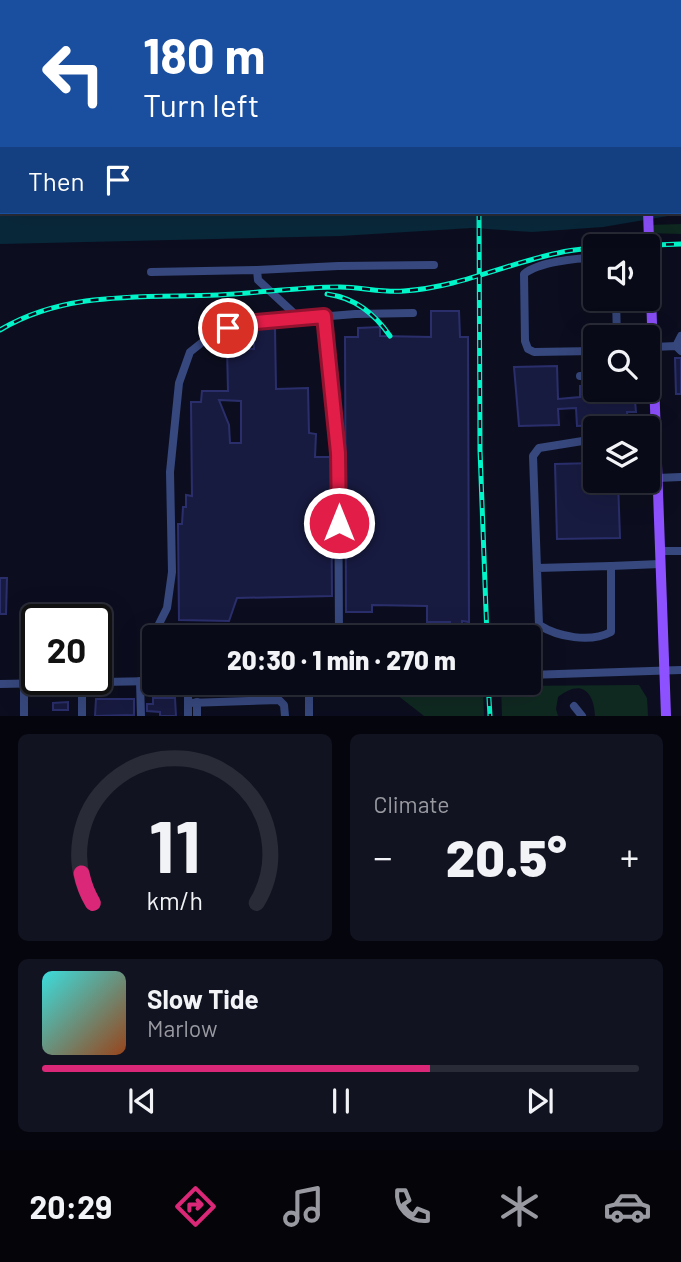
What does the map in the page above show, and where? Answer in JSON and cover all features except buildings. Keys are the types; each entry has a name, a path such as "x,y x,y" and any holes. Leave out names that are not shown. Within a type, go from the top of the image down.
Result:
{"main road":[{"path":"648,214 648,234"},
{"path":"658,493 666,716"}],"street":[{"path":"583,259 537,267 524,274 525,341 528,349 534,352 583,351"},
{"path":"151,272 433,265"},
{"path":"257,270 258,280 299,318"},
{"path":"160,625 167,608 172,572 170,472 180,383 190,352 228,328 256,322 413,313"},
{"path":"324,316 338,453 339,625"},
{"path":"660,349 678,348 681,336"},
{"path":"583,441 539,448 533,456 539,625 565,637 605,635 611,632 611,566"},
{"path":"660,478 681,477"},
{"path":"660,551 681,551"},
{"path":"537,568 660,564"},
{"path":"541,674 681,670"},
{"path":"112,682 142,681"},
{"path":"0,684 21,683"},
{"path":"23,695 24,716"},
{"path":"82,695 82,716"},
{"path":"141,716 145,695"},
{"path":"191,695 197,716"},
{"path":"309,695 309,716"},
{"path":"192,702 276,699 284,703 285,716"},
{"path":"188,716 192,702"},
{"path":"574,706 582,716"}],"green space":[{"path":"681,224 681,234 648,233 648,225"},
{"path":"639,685 647,698 648,716 595,716 589,694 579,688 558,697 558,716 502,716 501,695 541,695 541,686"},
{"path":"397,695 483,695 484,716 424,716"}],"water":[{"path":"0,214 681,214 603,227 532,232 472,228 340,236 0,244"}],"railway":[{"path":"479,214 480,450 487,625"},
{"path":"660,245 681,244"},
{"path":"0,330 52,308 106,299 218,295 325,287 380,291 425,289 538,258 583,249"},
{"path":"327,294 346,299 363,308 390,336"},
{"path":"489,695 490,716"}],"route":[{"path":"228,328 256,322 324,316 338,453 339,523"}]}
